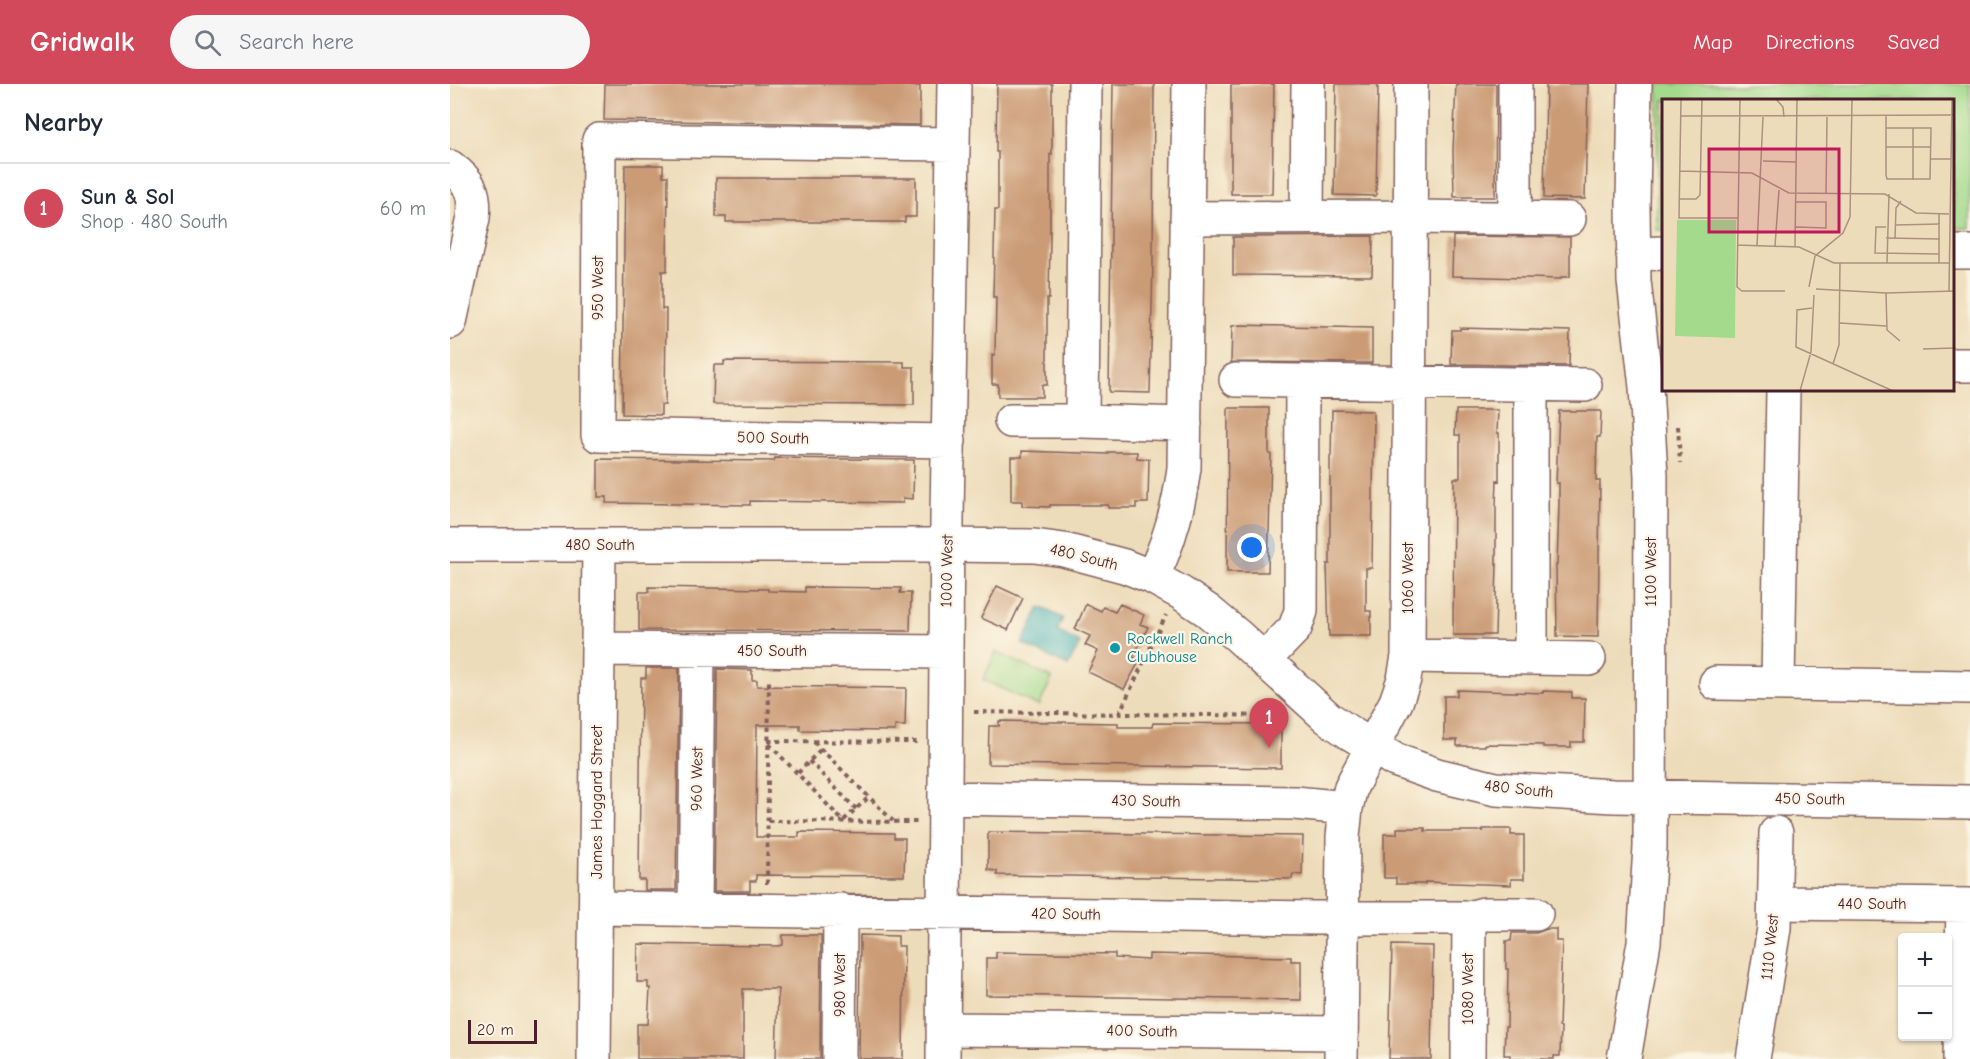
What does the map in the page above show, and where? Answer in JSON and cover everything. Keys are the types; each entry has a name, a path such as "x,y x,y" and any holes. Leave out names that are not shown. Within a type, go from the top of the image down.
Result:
{"street":[{"name":"1000 West","path":"943,1044 954,84"},
{"path":"1082,421 1085,84"},
{"path":"1152,577 1165,550 1177,513 1184,468 1189,84"},
{"path":"1307,217 1308,84"},
{"name":"1060 West","path":"1341,1046 1346,808 1351,787 1396,702 1404,679 1407,656 1411,84"},
{"path":"1515,84 1515,218"},
{"name":"1100 West","path":"1624,1059 1644,942 1650,847 1651,476 1646,387 1637,316 1648,254 1635,84"},
{"name":"950 West","path":"598,435 599,140 954,144"},
{"path":"450,167 467,183 473,192 475,202 450,322"},
{"path":"1188,218 1569,219"},
{"path":"1955,365 1970,364"},
{"path":"1236,380 1585,386"},
{"path":"1264,660 1295,628 1301,612 1302,381"},
{"path":"1531,385 1531,658"},
{"path":"1778,684 1783,392"},
{"path":"1011,421 1185,424"},
{"name":"500 South","path":"598,435 949,441"},
{"name":"480 South","path":"450,545 947,544 1034,546 1064,550 1114,563 1152,577 1208,611 1328,718 1395,759 1437,775 1496,789 1650,796"},
{"name":"James Hoggard Street","path":"594,1059 599,546"},
{"name":"450 South","path":"598,649 946,652"},
{"name":"960 West","path":"695,909 698,650"},
{"path":"1407,656 1588,659"},
{"path":"1716,683 1970,687"},
{"name":"450 South","path":"1650,796 1970,802"},
{"name":"430 South","path":"945,798 1295,803 1346,808"},
{"name":"1110 West","path":"1754,1059 1772,939 1776,833"},
{"name":"440 South","path":"1774,903 1966,905"},
{"path":"1960,1059 1966,905"},
{"name":"420 South","path":"596,908 1469,918 1484,914 1536,914"},
{"name":"980 West","path":"839,1059 840,910"},
{"name":"1080 West","path":"1468,1059 1469,918"},
{"name":"400 South","path":"943,1044 1341,1046"}],"path":[{"path":"1119,714 1166,615"},
{"path":"767,894 769,676"},
{"path":"974,712 1285,716"},
{"path":"768,742 920,742"},
{"path":"768,742 844,821"},
{"path":"813,742 893,822"},
{"path":"798,773 821,749"},
{"path":"809,761 856,809"},
{"path":"844,821 868,797"},
{"path":"768,821 920,822"}],"green space":[{"path":"1658,84 1970,84 1970,228 1955,228 1955,99 1662,99 1662,230 1657,230"},
{"path":"996,652 1052,678 1039,706 983,680"}],"water":[{"path":"1040,607 1063,618 1057,631 1080,643 1068,666 1022,644"}],"building":[{"path":"605,84 910,84 910,86 920,86 920,125 604,120"},
{"path":"997,84 1052,84 1047,385 1042,385 1042,397 998,397 998,384 992,384 996,297 993,297 995,210 998,210"},
{"path":"1113,84 1154,84 1150,393 1109,392"},
{"path":"1274,84 1272,194 1231,194 1231,85"},
{"path":"1336,84 1377,84 1378,86 1376,196 1334,195"},
{"path":"1456,84 1496,84 1495,197 1454,197 1453,150"},
{"path":"1546,84 1588,84 1585,199 1544,198"},
{"path":"625,165 663,165 663,176 668,176 667,271 662,271 662,309 666,309 665,405 661,405 661,415 622,414"},
{"path":"716,178 916,178 916,217 905,217 905,222 726,222 726,217 716,217"},
{"path":"1373,236 1372,276 1233,275 1233,237"},
{"path":"1453,236 1570,237 1570,277 1561,277 1561,279 1452,276"},
{"path":"1232,326 1372,328 1372,363 1231,362"},
{"path":"1460,328 1570,331 1569,366 1451,364 1452,330 1460,330"},
{"path":"724,361 904,362 904,367 914,367 914,405 713,404 714,365 724,365"},
{"path":"1228,408 1269,408 1269,454 1271,454 1268,572 1227,572"},
{"path":"1332,410 1373,411 1372,568 1366,568 1366,611 1371,611 1371,636 1329,636 1327,564 1330,564"},
{"path":"1456,410 1498,410 1499,481 1497,480 1496,505 1495,635 1453,635 1454,478 1460,478 1460,435 1455,435"},
{"path":"1559,411 1601,411 1600,437 1597,437 1596,481 1600,481 1598,637 1557,636 1556,565 1559,483 1556,483"},
{"path":"1022,451 1108,454 1108,452 1137,452 1137,458 1149,459 1148,503 1136,503 1136,508 1108,508 1108,505 1022,506 1022,501 1011,501 1011,457 1022,457"},
{"path":"775,458 914,460 913,499 903,498 903,503 750,501 750,505 606,503 607,497 598,497 598,459 774,461"},
{"path":"997,586 1023,598 1008,630 981,618"},
{"path":"649,587 768,589 768,591 805,592 805,587 901,588 900,593 911,593 910,631 639,630 639,592 649,592"},
{"name":"Rockwell Ranch Clubhouse","path":"1086,604 1101,611 1103,607 1115,612 1120,604 1144,615 1140,624 1148,627 1133,657 1140,660 1124,689 1088,672 1098,651 1085,645 1090,636 1075,629"},
{"path":"646,668 679,668 676,890 645,890 645,880 639,880 641,678 646,678"},
{"path":"717,669 752,670 752,680 757,680 757,686 906,688 905,726 895,726 895,731 800,730 800,725 757,725 756,837 799,837 799,832 894,833 894,838 905,838 904,876 756,875 756,881 750,881 750,891 714,891"},
{"path":"1457,690 1572,692 1572,698 1585,698 1584,742 1571,742 1571,747 1485,744 1485,746 1457,746 1457,740 1444,740 1444,696 1457,696"},
{"path":"999,721 1118,723 1118,727 1152,727 1153,723 1271,724 1271,729 1281,729 1281,768 988,764 989,726 999,726"},
{"path":"1397,828 1425,828 1425,831 1511,829 1511,835 1524,835 1524,879 1511,879 1511,885 1425,882 1425,884 1396,884 1396,878 1384,878 1384,834 1397,834"},
{"path":"988,832 1303,836 1302,875 1293,874 1292,879 997,875 997,871 988,870"},
{"path":"1556,929 1556,941 1562,941 1560,1056 1554,1056 1554,1059 1510,1059 1510,1055 1504,1055 1505,1027 1507,1027 1506,941 1511,941 1512,933 1536,933"},
{"path":"783,935 821,935 820,1059 776,1059 778,989 743,989 743,1059 637,1059 637,1024 648,1024 650,988 648,988 648,982 637,982 638,944 778,946 783,945"},
{"path":"860,935 898,936 898,946 904,946 903,1059 859,1059"},
{"path":"1392,945 1433,946 1431,1059 1389,1059"},
{"path":"996,952 1115,954 1115,958 1149,960 1149,954 1291,957 1291,961 1301,961 1301,1000 986,995 986,958 996,958"}],"place":[{"name":"Rockwell Ranch Clubhouse","path":"1115,648"},
{"name":"Sun & Sol","path":"1269,748"}]}
